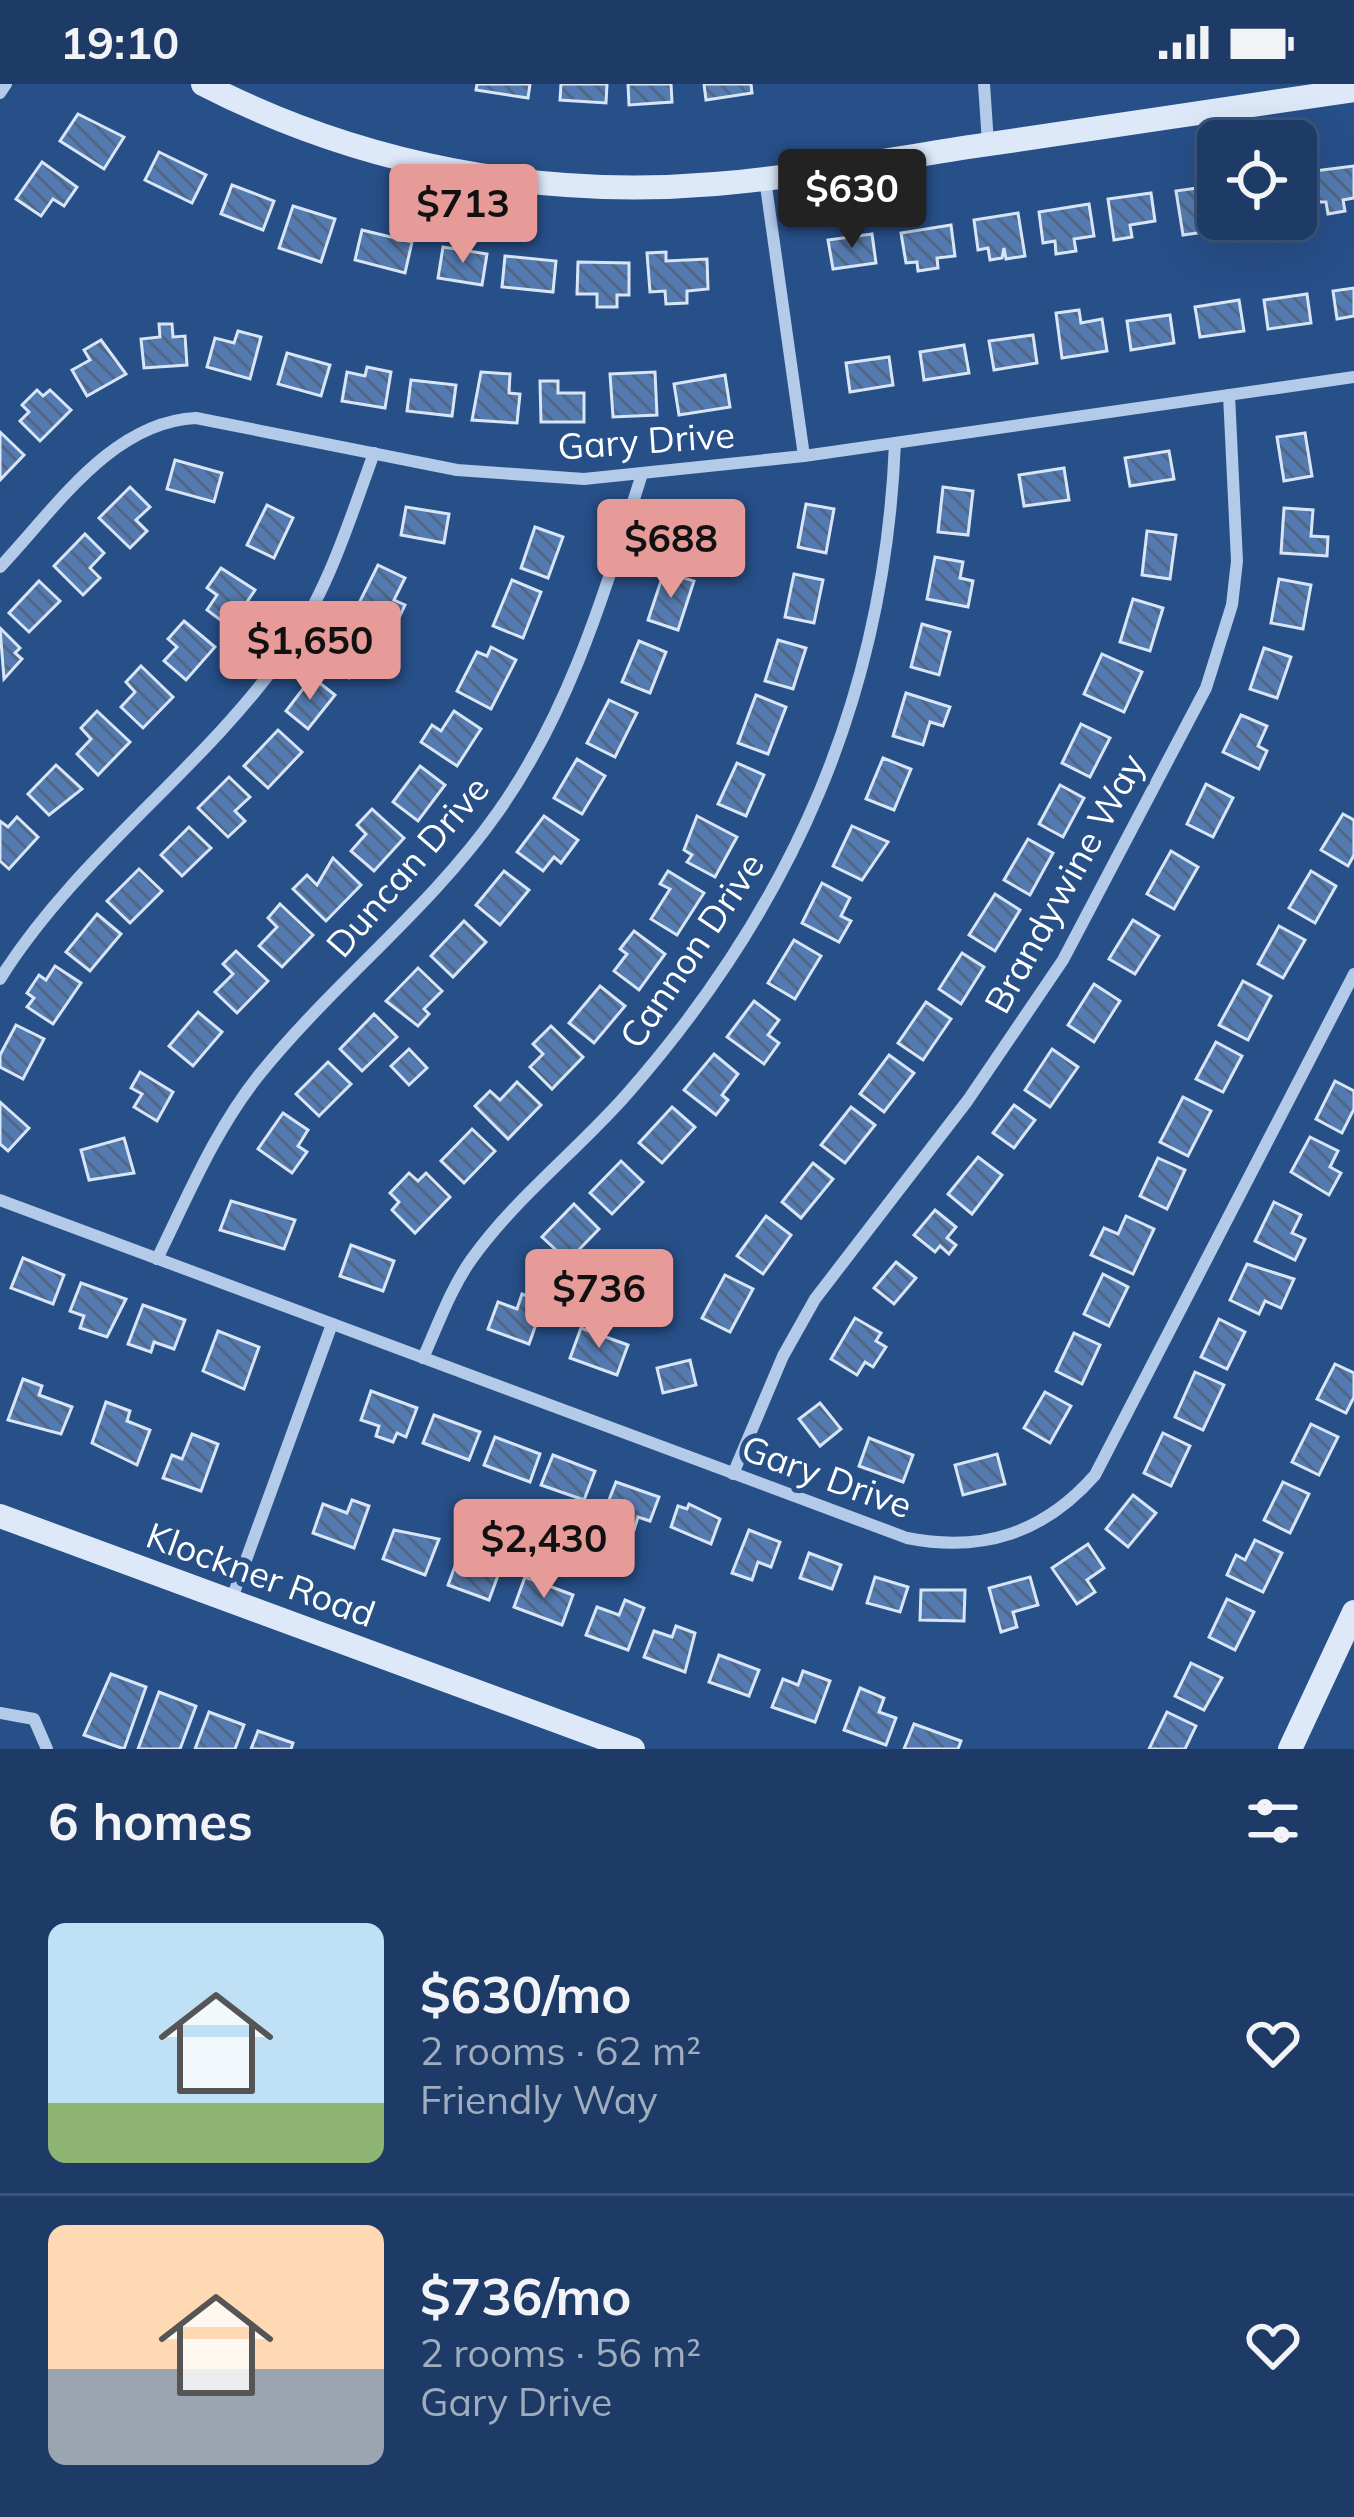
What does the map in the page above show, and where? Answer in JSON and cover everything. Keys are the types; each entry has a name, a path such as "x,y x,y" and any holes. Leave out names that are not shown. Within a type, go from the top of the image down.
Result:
{"street":[{"path":"0,93 6,84"},
{"path":"203,84 356,146 484,176 632,188 765,178 1354,90"},
{"path":"984,84 988,144"},
{"path":"765,178 804,455"},
{"name":"Gary Drive","path":"0,567 110,453 146,427 196,418 513,476 641,477 1354,376"},
{"name":"Brandywine Way","path":"733,1474 783,1356 815,1299 968,1100 1064,960 1206,688 1232,604 1237,561 1229,394"},
{"name":"Cannon Drive","path":"423,1358 474,1255 628,1094 688,1018 766,904 806,828 856,700 874,633 891,536 895,442"},
{"path":"0,979 50,910 285,653 331,571 374,453"},
{"name":"Duncan Drive","path":"157,1259 211,1147 261,1073 457,865 526,770 579,665 641,477"},
{"name":"Gary Drive","path":"0,1200 907,1538 938,1544 980,1543 1024,1531 1075,1498 1112,1449 1354,974"},
{"path":"231,1602 332,1324"},
{"name":"Klockner Road","path":"0,1516 633,1749"},
{"path":"1290,1749 1354,1612"},
{"path":"0,1713 34,1720 47,1749"}],"building":[{"path":"477,84 530,84 528,98 476,90"},
{"path":"561,84 607,84 606,103 560,100"},
{"path":"628,84 671,84 672,102 629,105"},
{"path":"704,84 751,84 752,93 706,100"},
{"path":"78,114 124,137 104,169 60,141"},
{"path":"159,152 206,175 192,203 145,180"},
{"path":"42,162 77,187 64,206 53,199 41,216 16,199"},
{"path":"1354,166 1354,198 1343,200 1345,211 1328,214 1326,202 1319,202 1317,171"},
{"path":"232,185 274,201 263,230 221,214"},
{"path":"1197,188 1197,233 1183,235 1176,191"},
{"path":"1151,193 1155,221 1130,225 1132,237 1114,240 1108,199"},
{"path":"1089,204 1094,236 1074,239 1076,251 1056,254 1055,241 1043,243 1039,212"},
{"path":"293,206 335,219 321,262 279,248"},
{"path":"1018,213 1025,256 1006,259 1004,248 1002,258 990,260 988,248 978,250 974,220"},
{"path":"951,225 955,256 937,258 938,268 918,271 917,262 906,263 901,233"},
{"path":"362,230 412,242 405,273 355,260"},
{"path":"872,234 876,263 833,269 828,240"},
{"path":"443,247 487,254 482,285 438,278"},
{"path":"666,252 666,261 707,259 708,289 687,291 687,303 666,304 665,291 650,292 647,253"},
{"path":"505,256 556,261 553,292 502,287"},
{"path":"578,262 629,263 629,295 617,295 617,307 597,307 597,294 577,294"},
{"path":"1354,288 1354,316 1337,319 1333,291"},
{"path":"1307,294 1311,323 1268,329 1264,300"},
{"path":"1239,300 1244,331 1200,337 1195,307"},
{"path":"1079,310 1081,323 1102,319 1107,351 1062,358 1056,313"},
{"path":"1170,315 1174,343 1131,350 1127,321"},
{"path":"159,324 172,324 173,337 185,336 187,365 144,368 141,339 160,337"},
{"path":"238,331 261,337 250,379 207,367 215,338 234,343"},
{"path":"1033,335 1037,363 994,370 989,341"},
{"path":"101,340 126,374 87,396 72,370 90,360 84,350"},
{"path":"964,345 969,373 924,380 920,352"},
{"path":"287,353 330,365 321,396 278,384"},
{"path":"889,357 893,385 850,392 846,363"},
{"path":"367,367 391,372 385,408 342,401 347,372 365,376"},
{"path":"481,372 510,374 509,393 520,394 517,423 472,420"},
{"path":"655,372 657,415 613,417 610,374"},
{"path":"725,375 730,407 679,415 674,384"},
{"path":"411,380 456,385 452,416 407,411"},
{"path":"540,381 558,381 558,393 584,393 584,422 541,422"},
{"path":"37,390 43,396 50,390 71,410 40,441 20,421 29,412 22,405"},
{"path":"0,432 24,455 0,480"},
{"path":"1305,433 1312,476 1284,481 1277,437"},
{"path":"1169,451 1174,479 1130,486 1125,458"},
{"path":"175,460 222,473 214,502 167,489"},
{"path":"1064,468 1069,500 1024,506 1019,475"},
{"path":"130,487 150,507 136,520 147,531 130,548 99,518"},
{"path":"943,487 973,491 968,535 938,532"},
{"path":"806,504 834,509 826,553 798,547"},
{"path":"267,505 293,518 274,558 247,545"},
{"path":"406,507 449,514 444,543 401,535"},
{"path":"1284,508 1313,510 1311,536 1328,537 1327,556 1281,553"},
{"path":"729,512 733,541 690,546 687,517"},
{"path":"535,527 563,537 548,578 521,568"},
{"path":"1147,531 1176,535 1170,579 1142,575"},
{"path":"85,534 104,553 90,568 100,578 83,595 54,566"},
{"path":"935,557 963,562 960,578 973,581 968,607 927,599"},
{"path":"378,565 405,578 394,600 405,605 398,620 387,614 383,621 357,607"},
{"path":"221,568 255,590 230,627 207,610 217,595 207,588"},
{"path":"664,572 694,581 678,630 648,620"},
{"path":"794,574 823,580 814,623 785,617"},
{"path":"1279,579 1311,585 1303,629 1271,623"},
{"path":"512,580 541,592 523,638 493,626"},
{"path":"39,581 60,601 29,632 9,613"},
{"path":"1133,599 1163,608 1150,651 1120,642"},
{"path":"184,621 215,647 186,680 164,661 177,647 168,639"},
{"path":"348,622 374,638 349,678 323,662"},
{"path":"922,624 950,632 939,675 911,667"},
{"path":"0,628 20,648 15,653 22,659 4,679"},
{"path":"778,640 806,648 793,689 765,681"},
{"path":"639,641 666,652 650,693 622,682"},
{"path":"491,647 516,660 491,709 457,691 477,652 487,656"},
{"path":"1264,648 1291,657 1277,698 1250,689"},
{"path":"1102,654 1142,672 1124,712 1084,694"},
{"path":"141,666 173,697 143,728 121,707 135,692 126,682"},
{"path":"312,677 335,695 308,729 286,711"},
{"path":"906,693 950,707 943,726 930,722 923,745 893,736"},
{"path":"756,695 786,707 768,754 738,743"},
{"path":"609,700 637,713 615,757 587,743"},
{"path":"97,711 130,742 98,775 77,754 91,739 81,728"},
{"path":"454,711 481,729 457,766 421,742 432,725 441,731"},
{"path":"1241,715 1267,726 1258,746 1267,751 1259,769 1223,752"},
{"path":"1081,724 1110,738 1090,777 1062,763"},
{"path":"278,730 302,752 268,788 244,766"},
{"path":"883,758 911,769 894,810 866,799"},
{"path":"577,759 605,776 582,814 554,798"},
{"path":"737,763 764,775 746,816 718,804"},
{"path":"56,765 82,789 49,815 28,794"},
{"path":"420,766 445,785 418,821 393,802"},
{"path":"229,777 250,797 235,811 245,821 228,837 198,808"},
{"path":"1206,784 1233,798 1213,837 1187,824"},
{"path":"1060,785 1084,798 1063,837 1039,824"},
{"path":"372,809 404,838 374,871 351,851 366,834 357,825"},
{"path":"1343,814 1354,820 1354,855 1348,866 1321,850"},
{"path":"544,816 578,840 561,863 554,857 543,871 517,852"},
{"path":"697,816 737,837 715,877 687,862 692,855 684,850"},
{"path":"17,817 38,837 9,869 0,861 0,821 8,827"},
{"path":"852,826 888,842 862,880 833,866"},
{"path":"189,827 211,848 182,876 161,855"},
{"path":"1028,839 1053,853 1030,895 1004,880"},
{"path":"1171,851 1198,867 1174,909 1147,894"},
{"path":"333,858 361,885 326,921 293,889 307,875 317,885"},
{"path":"139,869 162,891 130,923 107,901"},
{"path":"504,871 529,890 500,925 476,905"},
{"path":"668,871 704,893 677,935 651,919 670,889 660,884"},
{"path":"1311,871 1336,886 1315,923 1289,908"},
{"path":"822,883 850,898 841,916 851,921 839,942 802,923"},
{"path":"995,894 1020,910 995,951 969,935"},
{"path":"280,904 313,935 282,967 259,946 277,927 268,918"},
{"path":"97,914 121,934 90,971 66,952"},
{"path":"1133,920 1159,936 1135,974 1109,959"},
{"path":"464,921 486,942 453,977 431,956"},
{"path":"1279,926 1305,940 1283,978 1258,964"},
{"path":"634,931 665,954 639,990 614,971 627,954 620,949"},
{"path":"794,940 821,956 795,999 768,983"},
{"path":"236,951 268,981 237,1013 215,992 233,974 223,964"},
{"path":"962,953 984,967 961,1004 939,989"},
{"path":"55,966 81,983 53,1024 27,1007 34,998 27,993 39,975 46,980"},
{"path":"418,968 442,991 424,1009 429,1014 418,1026 386,1001"},
{"path":"1243,981 1271,996 1248,1040 1219,1025"},
{"path":"1094,984 1120,1001 1094,1042 1068,1025"},
{"path":"600,986 625,1006 594,1043 569,1023"},
{"path":"754,1001 779,1020 768,1035 779,1043 764,1064 727,1037"},
{"path":"926,1002 951,1019 923,1060 898,1043"},
{"path":"198,1012 222,1032 193,1066 169,1046"},
{"path":"374,1014 397,1037 362,1071 340,1049"},
{"path":"16,1025 44,1039 23,1079 0,1067 0,1055"},
{"path":"551,1026 583,1057 552,1089 530,1067 543,1054 533,1044"},
{"path":"1216,1042 1242,1056 1223,1092 1196,1079"},
{"path":"409,1049 427,1068 409,1085 391,1066"},
{"path":"1052,1049 1078,1067 1050,1107 1025,1090"},
{"path":"714,1054 738,1074 722,1095 728,1100 716,1115 684,1090"},
{"path":"889,1055 914,1073 884,1112 860,1094"},
{"path":"328,1062 351,1084 319,1116 296,1094"},
{"path":"140,1072 173,1092 157,1121 134,1107 142,1094 131,1088"},
{"path":"1335,1081 1354,1091 1354,1109 1342,1133 1316,1119"},
{"path":"517,1082 541,1105 508,1139 475,1106 490,1091 500,1100"},
{"path":"1183,1097 1211,1111 1188,1156 1160,1142"},
{"path":"0,1102 29,1128 8,1151 0,1144"},
{"path":"1014,1105 1035,1120 1014,1148 993,1133"},
{"path":"672,1107 695,1127 662,1163 639,1143"},
{"path":"851,1107 875,1125 845,1163 821,1145"},
{"path":"283,1113 308,1130 298,1146 307,1152 292,1173 258,1149"},
{"path":"472,1129 495,1151 464,1183 441,1161"},
{"path":"1310,1137 1338,1151 1330,1167 1341,1173 1329,1195 1291,1172"},
{"path":"124,1138 134,1173 89,1180 81,1150"},
{"path":"978,1157 1002,1175 972,1214 948,1194"},
{"path":"1158,1158 1185,1170 1167,1209 1140,1196"},
{"path":"621,1161 643,1182 612,1214 590,1193"},
{"path":"813,1163 833,1179 801,1218 782,1202"},
{"path":"409,1173 418,1181 426,1173 450,1197 415,1233 392,1210 399,1202 390,1193"},
{"path":"231,1201 295,1220 284,1249 220,1230"},
{"path":"1274,1202 1301,1215 1292,1233 1305,1239 1295,1260 1255,1241"},
{"path":"574,1204 599,1229 568,1261 542,1237"},
{"path":"935,1210 956,1227 947,1238 956,1245 949,1254 940,1246 935,1252 914,1235"},
{"path":"766,1216 791,1235 763,1274 737,1256"},
{"path":"1126,1216 1154,1229 1133,1274 1091,1255 1104,1228 1118,1234"},
{"path":"351,1245 394,1261 383,1291 340,1276"},
{"path":"23,1258 64,1275 53,1304 11,1288"},
{"path":"896,1262 916,1278 894,1304 874,1288"},
{"path":"1247,1264 1294,1279 1281,1308 1265,1301 1259,1314 1230,1300"},
{"path":"1103,1274 1128,1287 1109,1326 1084,1314"},
{"path":"725,1275 753,1289 730,1332 702,1318"},
{"path":"81,1283 126,1299 107,1337 80,1328 84,1316 70,1311"},
{"path":"522,1294 544,1302 529,1344 488,1329 498,1302 517,1309"},
{"path":"143,1305 185,1320 174,1349 154,1342 151,1352 128,1344"},
{"path":"855,1318 881,1333 876,1341 886,1347 873,1367 865,1362 857,1375 831,1359"},
{"path":"1219,1319 1245,1332 1227,1369 1201,1357"},
{"path":"581,1328 628,1345 617,1375 570,1358"},
{"path":"218,1331 259,1347 244,1389 203,1371"},
{"path":"1074,1333 1100,1345 1082,1384 1056,1371"},
{"path":"690,1360 696,1385 663,1393 657,1368"},
{"path":"1335,1364 1354,1373 1354,1397 1346,1413 1317,1399"},
{"path":"1195,1372 1224,1385 1203,1430 1175,1417"},
{"path":"23,1379 42,1386 39,1395 72,1407 61,1434 8,1420"},
{"path":"371,1391 417,1408 406,1437 397,1433 393,1442 376,1436 379,1426 361,1420"},
{"path":"1045,1392 1071,1406 1050,1443 1024,1428"},
{"path":"106,1402 130,1411 127,1421 150,1430 137,1465 92,1443"},
{"path":"820,1403 841,1429 820,1446 799,1419"},
{"path":"434,1415 480,1432 469,1460 423,1443"},
{"path":"1311,1424 1338,1437 1319,1475 1292,1462"},
{"path":"1163,1433 1190,1446 1171,1486 1144,1473"},
{"path":"192,1434 218,1444 201,1491 163,1478 172,1455 182,1459"},
{"path":"495,1437 540,1454 530,1482 484,1465"},
{"path":"869,1438 913,1455 903,1482 859,1466"},
{"path":"997,1454 1005,1484 963,1495 955,1465"},
{"path":"553,1455 595,1471 584,1500 541,1485"},
{"path":"616,1482 659,1497 650,1521 638,1517 634,1530 609,1520 613,1508 607,1505"},
{"path":"1283,1482 1309,1494 1290,1533 1264,1520"},
{"path":"1133,1495 1156,1513 1128,1547 1106,1529"},
{"path":"352,1500 369,1506 354,1548 313,1533 323,1504 347,1513"},
{"path":"689,1504 720,1519 711,1544 671,1527 678,1506 687,1509"},
{"path":"394,1530 439,1539 425,1575 383,1559"},
{"path":"749,1530 780,1542 771,1567 758,1562 752,1580 732,1573"},
{"path":"1255,1540 1282,1553 1263,1592 1227,1575 1236,1555 1245,1560"},
{"path":"1088,1544 1104,1568 1087,1580 1095,1592 1077,1604 1052,1568"},
{"path":"809,1553 841,1565 832,1589 800,1578"},
{"path":"458,1558 499,1573 489,1600 448,1585"},
{"path":"525,1577 573,1595 562,1625 514,1607"},
{"path":"875,1577 908,1587 900,1612 867,1603"},
{"path":"1030,1577 1038,1605 1013,1612 1017,1627 1001,1632 989,1588"},
{"path":"921,1590 965,1590 964,1621 920,1620"},
{"path":"1227,1599 1254,1612 1235,1650 1209,1637"},
{"path":"625,1600 644,1608 628,1650 586,1635 597,1607 619,1615"},
{"path":"676,1626 695,1633 685,1672 644,1657 654,1631 672,1637"},
{"path":"719,1655 759,1670 749,1696 709,1682"},
{"path":"1191,1663 1222,1678 1204,1710 1175,1696"},
{"path":"803,1671 830,1681 815,1722 772,1707 783,1679 798,1685"},
{"path":"111,1674 146,1687 124,1749 84,1735"},
{"path":"860,1688 884,1698 879,1712 896,1718 886,1745 844,1730"},
{"path":"159,1692 196,1706 180,1749 138,1749"},
{"path":"209,1712 244,1725 235,1749 195,1749"},
{"path":"1167,1712 1196,1726 1185,1749 1149,1749"},
{"path":"914,1724 961,1741 958,1749 904,1749"},
{"path":"258,1731 293,1743 291,1749 251,1749"}]}
